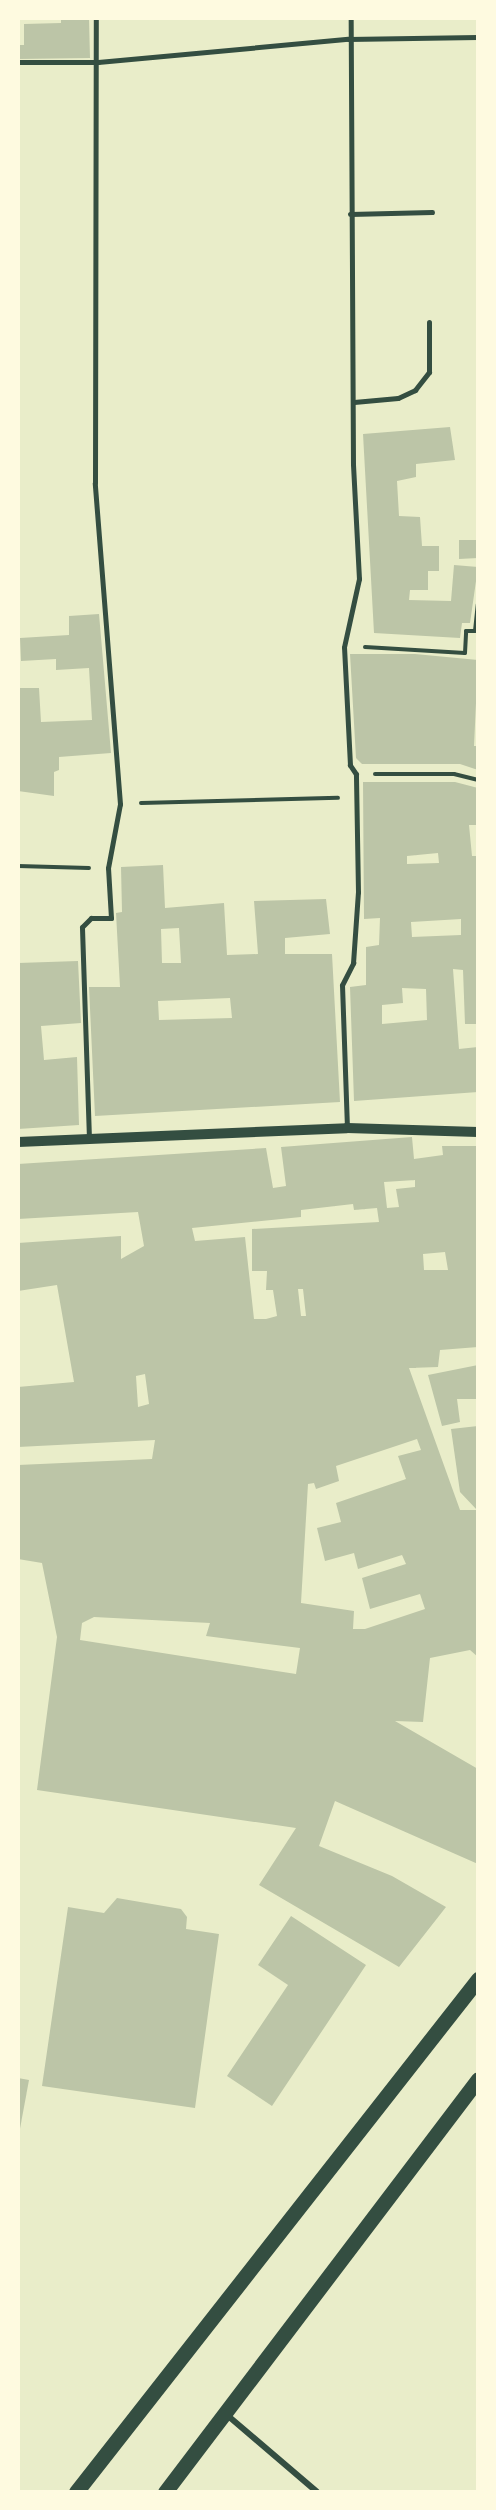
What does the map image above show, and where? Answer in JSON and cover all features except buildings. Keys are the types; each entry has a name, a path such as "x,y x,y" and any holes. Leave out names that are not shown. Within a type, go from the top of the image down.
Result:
{"main road":[{"path":"76,2492 478,1979"},
{"path":"165,2492 227,2415 478,2079"}],"street":[{"path":"90,1139 82,927 91,918 111,918 108,868 120,804 95,483 98,62 96,18"},
{"path":"347,1128 342,985 353,963 358,892 356,774 350,765 344,647 359,579 348,39 351,18"},
{"path":"18,62 98,62 348,39 478,37"},
{"path":"351,214 432,212"},
{"path":"354,402 398,398 414,390 429,372 429,322"},
{"path":"18,1142 347,1128 478,1132"},
{"path":"227,2415 317,2492"}],"path":[{"path":"344,647 465,653 466,631 475,631 478,604"},
{"path":"356,774 454,774 478,780"},
{"path":"120,804 356,798"},
{"path":"18,866 108,868"}]}
